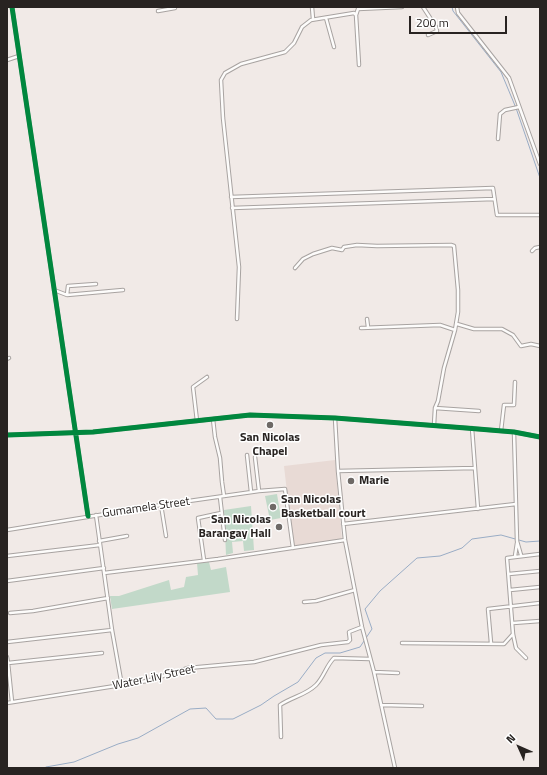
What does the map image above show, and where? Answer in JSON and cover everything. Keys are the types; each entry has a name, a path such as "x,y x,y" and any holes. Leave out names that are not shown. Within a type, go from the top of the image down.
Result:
{"street":[{"path":"12,7 88,516"},
{"path":"158,12 175,8 174,7"},
{"path":"312,7 313,19"},
{"path":"359,65 356,15 358,9 402,7"},
{"path":"423,7 437,31 428,35"},
{"path":"457,7 458,13 509,78 540,164"},
{"path":"237,319 239,267 223,118 221,80 225,74 241,64 285,52 294,43 302,27 313,19 354,13 356,15"},
{"path":"326,18 334,47"},
{"path":"7,60 19,56"},
{"path":"498,139 500,114 505,110 519,107"},
{"path":"231,197 493,188 496,215 540,215"},
{"path":"232,208 494,199"},
{"path":"295,268 304,259 313,254 332,248 342,250 344,247 357,245 453,245 455,248 458,290 457,324 444,368 435,408 434,425"},
{"path":"532,251 535,248 540,247"},
{"path":"67,294 68,286 96,284"},
{"path":"54,290 67,294 124,290"},
{"path":"367,319 368,327"},
{"path":"457,324 474,329 502,329 513,335 521,346 531,344 540,346"},
{"path":"361,328 440,325 455,330"},
{"path":"197,421 193,388 207,377"},
{"path":"501,431 504,405 514,405 515,382"},
{"path":"435,408 479,411"},
{"path":"7,436 76,434 250,415 335,418 434,425 514,432 540,436"},
{"path":"335,418 338,471 345,540 364,639 374,672 395,768"},
{"path":"213,419 215,437 220,458 224,496"},
{"path":"472,428 478,509"},
{"path":"514,432 517,541 515,556"},
{"path":"247,455 251,492"},
{"path":"255,457 259,491"},
{"path":"338,471 475,468"},
{"name":"Gumamela Street","path":"7,530 161,505 251,492 285,489 293,548"},
{"path":"220,497 225,540"},
{"path":"343,524 516,504"},
{"path":"161,505 166,536"},
{"path":"204,560 198,518 222,513"},
{"path":"96,515 112,630 122,686"},
{"path":"99,541 127,536"},
{"path":"104,573 345,540"},
{"path":"517,541 521,556"},
{"path":"7,556 100,545"},
{"path":"526,658 516,648 513,634 507,558 540,554"},
{"path":"7,581 104,568"},
{"path":"509,574 540,570"},
{"path":"510,590 540,587"},
{"path":"304,602 316,601 355,590"},
{"path":"10,613 33,611 108,598"},
{"path":"491,643 488,609 540,603"},
{"path":"513,623 540,621"},
{"name":"Water Lily Street","path":"7,703 122,686 147,681 188,668 254,662 321,645 348,642 350,640 349,632 362,628"},
{"path":"7,642 112,630"},
{"path":"402,643 504,644 513,634"},
{"path":"8,663 102,653"},
{"path":"7,656 12,702"},
{"path":"281,737 280,705 310,691 323,677 334,658 370,659"},
{"path":"374,672 398,673"},
{"path":"381,705 422,706"}],"shaded area":[{"path":"335,460 342,540 296,547 293,545 284,466"}],"green space":[{"name":"San Nicolas Basketball court","path":"277,494 281,518 270,520 265,496"},
{"path":"251,506 254,550 244,551 243,541 232,542 233,553 226,555 224,510"},
{"path":"209,562 211,570 226,567 230,592 112,609 110,596 119,596 169,580 171,590 184,587 186,577 198,575 197,563"}],"waterway":[{"path":"452,7 453,11 501,72 516,108 540,178"},
{"path":"46,767 74,762 118,744 138,738 190,709 206,708 216,719 233,719 261,705 298,682 316,658 325,653 340,653 360,647 372,629 365,609 380,591 417,558 440,556 462,548 472,539 501,535 526,542 540,541"}],"cycle path":[{"path":"12,7 88,516"},
{"path":"7,435 93,432 250,415 335,418 514,432 540,437"}],"place":[{"name":"San Nicolas Chapel","path":"270,425"},
{"name":"Marie","path":"351,481"},
{"name":"San Nicolas Basketball court","path":"273,507"},
{"name":"San Nicolas Barangay Hall","path":"279,527"}]}
